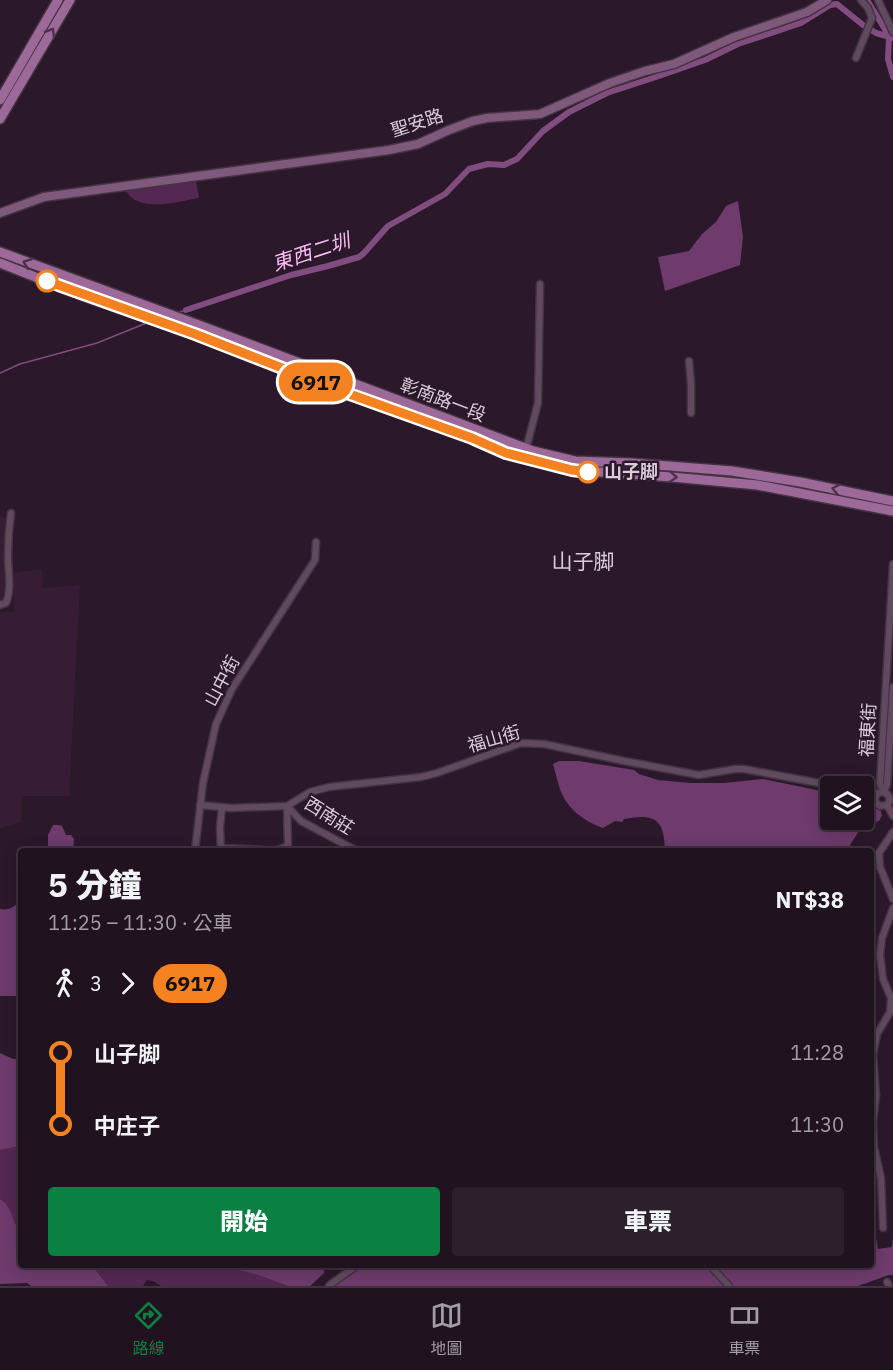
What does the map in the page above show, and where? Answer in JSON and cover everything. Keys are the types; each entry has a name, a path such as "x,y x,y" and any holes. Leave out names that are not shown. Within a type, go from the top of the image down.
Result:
{"main road":[{"path":"0,100 58,0"},
{"path":"0,119 70,0"},
{"name":"彰南路一段","path":"0,252 526,449 575,461 732,471 893,501"},
{"name":"彰南路一段","path":"0,263 78,294 195,334 369,402 530,460 572,470 757,485 893,511"}],"street":[{"name":"聖安路","path":"0,213 44,197 389,150 418,144 465,124 487,118 540,114 610,83 674,64 734,37 807,12 826,0"},
{"path":"856,58 872,18 868,8 861,0"},
{"path":"878,0 893,32"},
{"path":"526,449 538,403 540,285"},
{"path":"689,361 691,413"},
{"path":"0,605 6,603 10,595 8,554 11,513"},
{"name":"山中街","path":"195,848 203,783 216,724 232,689 315,560 316,542"},
{"name":"福東街","path":"884,792 880,784 890,653 893,566"},
{"name":"福東街","path":"884,792 887,784 893,687"},
{"name":"福山街","path":"200,805 231,808 287,806 310,792 329,787 421,777 521,743 544,744 699,775 744,769 820,783"},
{"path":"884,792 890,797 887,805 878,805 875,800 876,795 884,792"},
{"path":"887,805 893,816"},
{"path":"287,806 291,848"},
{"name":"西南莊","path":"287,806 301,820 351,848"},
{"path":"221,848 222,807"},
{"path":"893,832 879,853 880,867 893,899"},
{"path":"874,1049 877,1034 890,1012 891,998 883,979 880,954 882,938 893,908"},
{"path":"874,1068 876,1095 874,1114"},
{"path":"874,1146 881,1178 883,1227"},
{"path":"329,1286 353,1268"},
{"path":"713,1268 729,1286"}],"shaded area":[{"path":"195,176 199,198 167,204 146,204 137,201 129,195 124,186"},
{"path":"738,201 743,237 740,265 665,291 658,257 689,251 702,234 716,222 726,206"},
{"path":"0,516 8,520 9,594 6,601 0,601"},
{"path":"42,569 43,588 80,585 69,796 22,796 21,822 0,828 0,612 14,612 14,573"},
{"path":"559,761 579,761 634,770 658,780 691,783 724,783 763,779 820,791 820,830 859,831 849,848 665,848 663,831 656,821 650,818 635,817 624,819 622,822 615,821 603,828 586,820 575,811 566,801 558,784 553,764"},
{"path":"874,806 880,809 882,815 879,821 874,822"},
{"path":"53,825 62,826 66,835 71,835 74,839 73,848 48,848 48,835"},
{"path":"18,903 18,996 0,996 0,909 9,909"},
{"path":"0,1053 18,1059 18,1147 0,1150"},
{"path":"18,1147 18,1226 15,1224 8,1207 0,1199 0,1150"},
{"path":"0,1199 8,1207 15,1224 18,1226 18,1268 94,1268 108,1286 31,1286 27,1283 0,1284"},
{"path":"874,1233 878,1249 892,1247 893,1235 893,1275 858,1286 330,1286 355,1268 874,1268"},
{"path":"94,1268 231,1268 288,1286 161,1286 147,1280 143,1286 108,1286"},
{"path":"231,1268 321,1268 325,1272 310,1286 288,1286"}],"waterway":[{"name":"東西二圳","path":"867,0 889,36 888,59 893,77"},
{"name":"東西二圳","path":"186,310 291,275 359,257 388,226 445,194 469,169 488,164 504,165 517,159 543,131 569,112 607,93 705,60 738,44 801,23 830,5 837,4 876,33 893,38"},
{"name":"東西二圳","path":"177,313 186,310"},
{"name":"東西二圳","path":"0,373 20,364 97,343 149,322"}],"bus line":[{"name":"6917","path":"47,281 195,334 380,406 472,438 506,453 588,472"}],"place":[{"name":"山子脚","path":"588,472"}],"district":[{"name":"山子脚","path":"583,562"}]}
